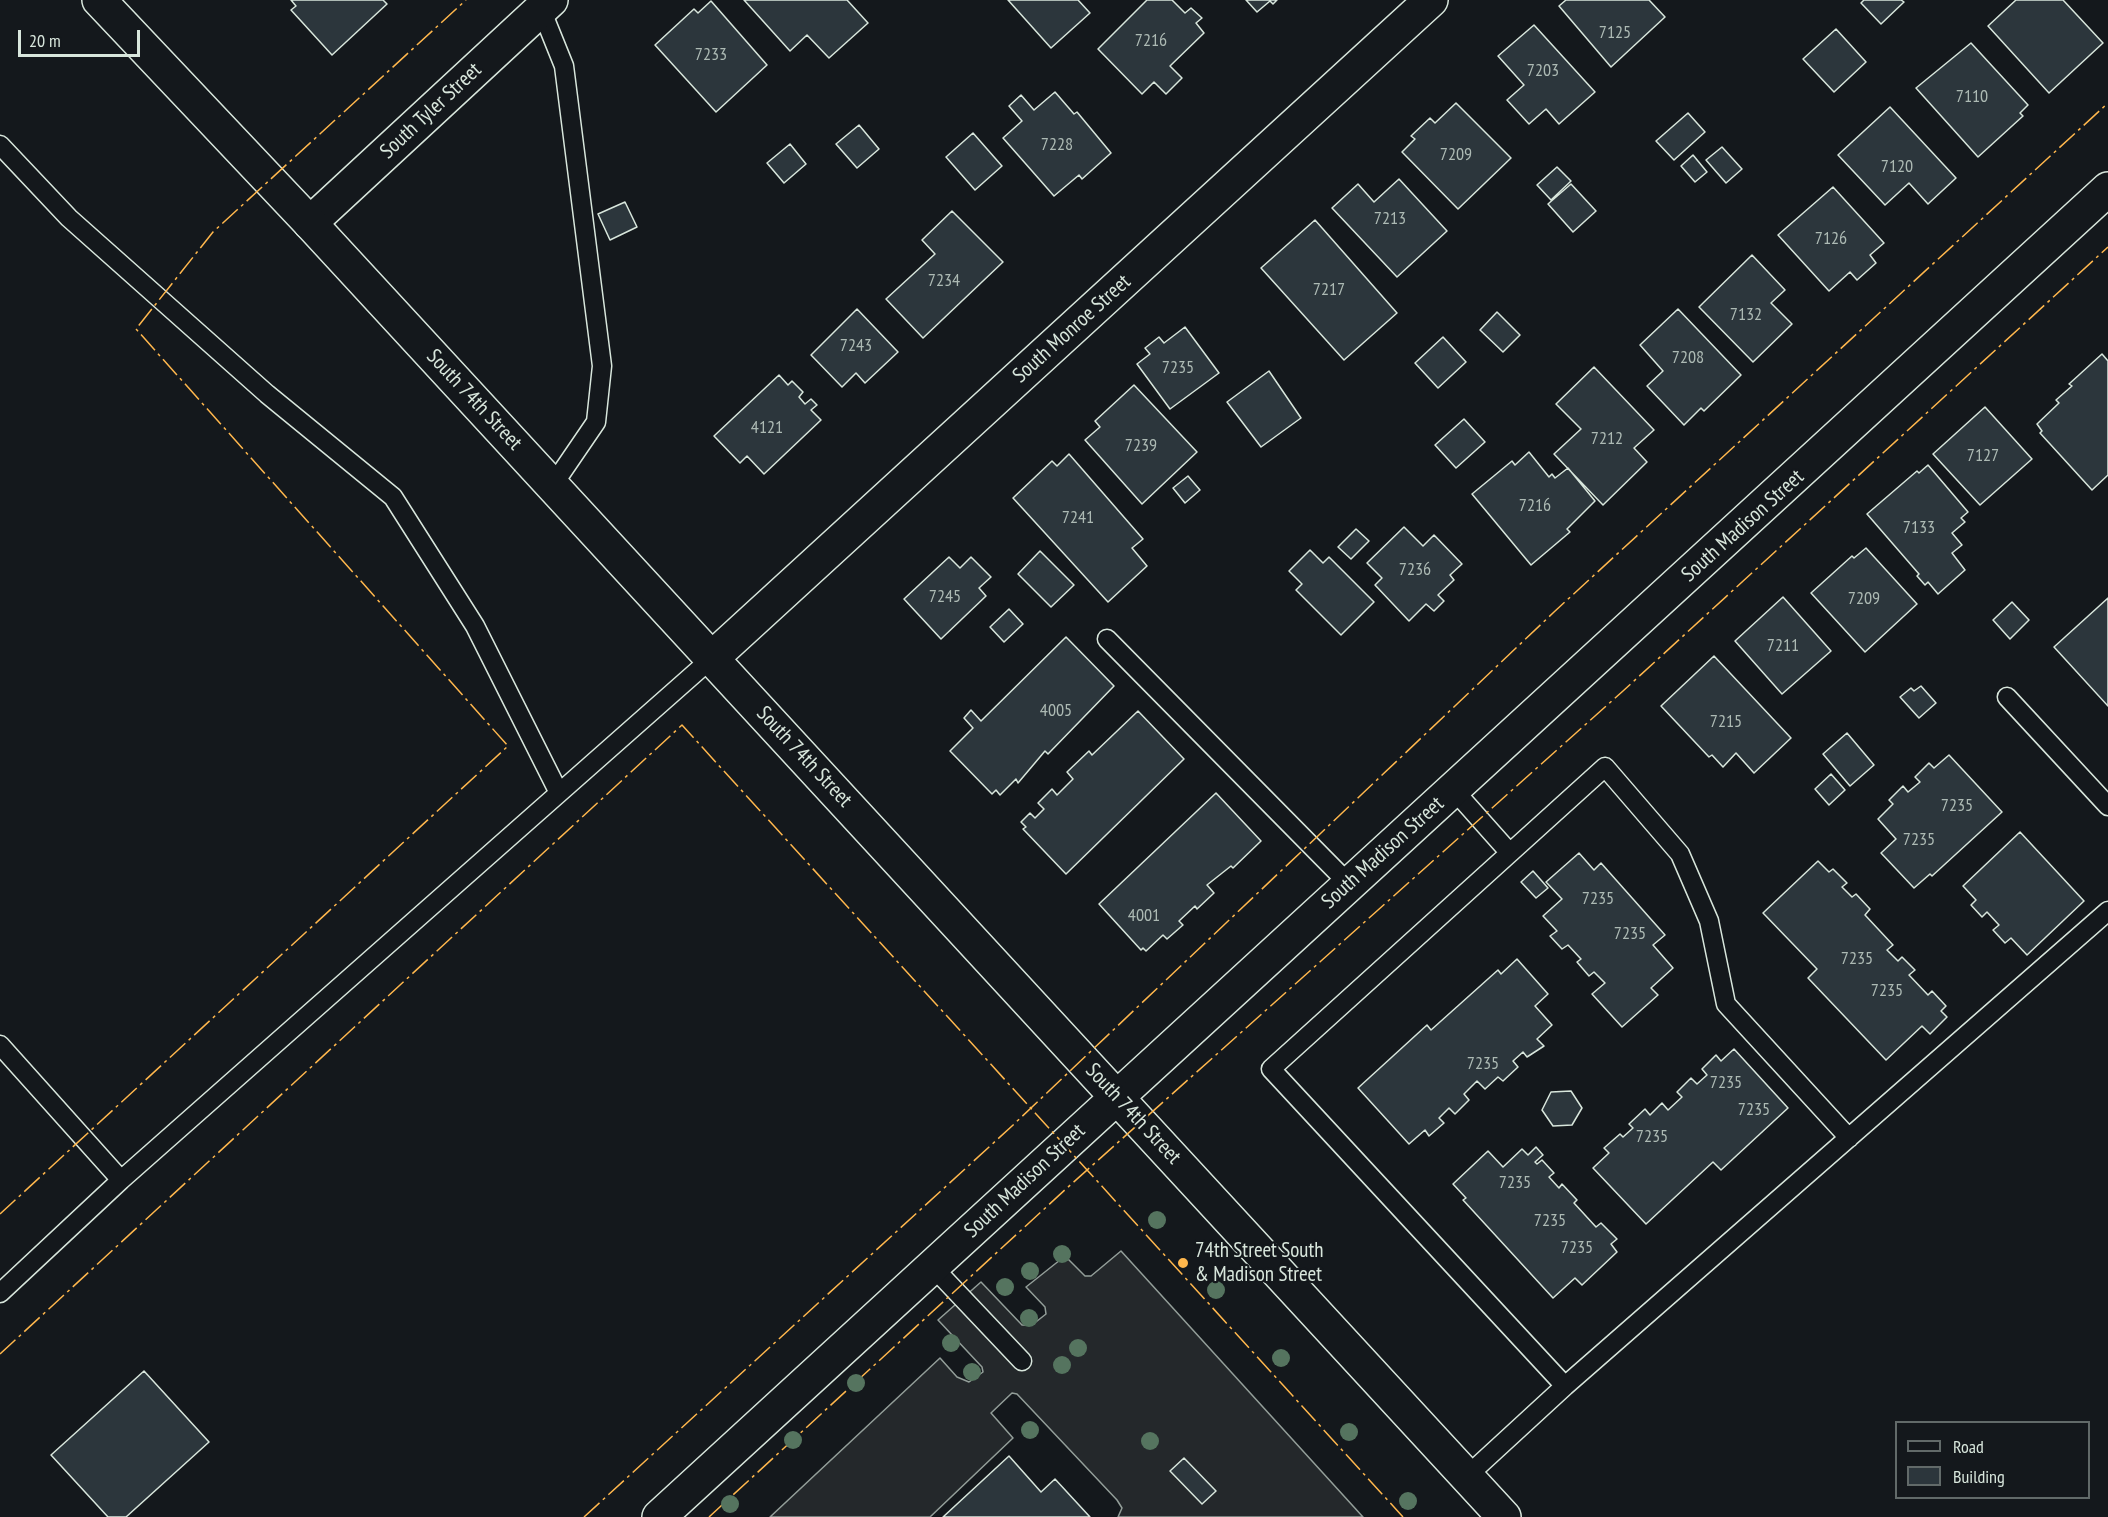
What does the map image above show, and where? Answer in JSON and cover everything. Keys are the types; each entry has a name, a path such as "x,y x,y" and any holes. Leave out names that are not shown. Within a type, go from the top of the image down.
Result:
{"street":[{"name":"South 74th Street","path":"99,0 553,485 1504,1517"},
{"name":"South Monroe Street","path":"712,658 1431,0"},
{"name":"South Tyler Street","path":"310,223 546,5"},
{"name":"South Madison Street","path":"659,1517 2108,189"}],"lane":[{"path":"546,5 564,66 602,366 596,422 553,485"},
{"path":"0,145 69,218 267,394 393,497 475,626 559,793"},
{"path":"1107,639 1349,884"},
{"path":"0,1293 121,1180 712,658"},
{"path":"2007,698 2108,806"},
{"path":"1565,1386 1271,1069 1605,767 1680,854 1709,921 1726,1004 1849,1138"},
{"path":"1453,789 1509,852"},
{"path":"1466,1477 1565,1386 2108,912"},
{"path":"0,1045 121,1180"},
{"path":"932,1266 1022,1361"}],"shaded area":[{"path":"1121,1251 1363,1517 1118,1517 1122,1508 1117,1500 1017,1394 1012,1393 991,1413 1013,1438 930,1517 770,1517 940,1358 957,1377 969,1382 983,1372 982,1367 938,1320 981,1282 1022,1325 1032,1325 1046,1314 1045,1307 1026,1287 1065,1256 1085,1276 1091,1276"}],"building":[{"path":"291,0 383,0 387,4 332,55 291,10 296,6"},
{"path":"744,0 847,0 868,23 829,58 807,35 790,51"},
{"path":"1008,0 1078,0 1090,13 1051,48"},
{"path":"1147,0 1172,0 1185,13 1191,8 1202,18 1196,23 1204,33 1170,66 1182,78 1166,94 1154,82 1142,94 1098,49"},
{"path":"1246,0 1277,0 1273,4 1270,1 1257,12"},
{"path":"1566,0 1649,0 1665,17 1611,67 1559,6"},
{"path":"1864,0 1901,0 1904,2 1881,24 1861,3"},
{"path":"2016,0 2063,0 2103,43 2049,93 1988,26"},
{"path":"711,1 767,65 716,112 655,45 694,9 698,13"},
{"path":"1534,25 1595,92 1559,124 1546,109 1529,124 1507,100 1524,85 1498,56"},
{"path":"1836,29 1866,62 1834,92 1803,59"},
{"path":"1971,43 2028,105 2020,113 2023,116 1978,157 1916,88"},
{"path":"1055,92 1074,114 1077,112 1111,153 1082,179 1079,175 1054,196 1003,138 1022,121 1009,106 1021,95 1034,110"},
{"path":"1456,103 1511,158 1458,209 1402,152 1415,139 1411,136 1430,118 1435,123"},
{"path":"1890,107 1956,178 1928,204 1909,183 1885,205 1838,155"},
{"path":"1688,113 1705,132 1674,160 1656,141"},
{"path":"859,125 879,149 857,168 836,144"},
{"path":"973,133 1002,166 975,190 946,157"},
{"path":"790,144 806,164 784,183 767,163"},
{"path":"1722,147 1742,169 1726,183 1706,160"},
{"path":"1693,155 1707,172 1695,182 1681,166"},
{"path":"1557,167 1571,181 1551,200 1537,185"},
{"path":"1399,179 1447,231 1397,277 1332,208 1358,184 1374,202"},
{"path":"1571,184 1596,211 1573,232 1548,204"},
{"path":"1833,187 1884,243 1870,255 1876,263 1857,280 1850,272 1829,291 1778,235"},
{"path":"625,202 637,227 610,240 598,214"},
{"path":"952,211 1003,262 923,338 886,299 935,254 922,240"},
{"path":"1315,220 1397,313 1344,360 1261,268"},
{"path":"1752,255 1785,290 1771,303 1792,324 1753,362 1699,307"},
{"path":"857,309 898,352 865,383 856,373 842,387 811,355"},
{"path":"1678,309 1741,375 1704,411 1701,408 1684,425 1647,386 1663,371 1640,345"},
{"path":"1497,312 1520,335 1503,352 1480,330"},
{"path":"1185,327 1219,373 1170,409 1137,364 1150,354 1145,348 1159,337 1164,343"},
{"path":"1443,337 1466,362 1438,388 1415,363"},
{"path":"2102,354 2108,361 2108,475 2092,490 2040,433 2042,431 2037,424 2059,403 2056,400 2072,386 2069,384"},
{"path":"1594,367 1654,430 1634,448 1647,462 1603,505 1554,454 1581,429 1556,404"},
{"path":"1269,371 1301,418 1261,447 1227,402"},
{"path":"779,375 788,385 792,381 803,392 799,397 805,404 811,399 817,405 811,410 821,420 764,474 747,456 740,463 714,436"},
{"path":"1134,385 1197,452 1142,504 1085,440 1100,427 1095,421"},
{"path":"1985,407 2032,459 1980,505 1933,454"},
{"path":"1464,419 1485,442 1456,468 1435,445"},
{"path":"1529,452 1549,477 1552,474 1555,478 1568,468 1595,501 1567,529 1570,532 1531,565 1472,494 1512,461 1515,465"},
{"path":"1069,454 1143,539 1132,548 1147,566 1108,602 1013,498 1052,461 1057,466"},
{"path":"1928,465 1968,512 1961,518 1965,522 1952,533 1962,545 1952,553 1965,570 1938,594 1928,582 1925,585 1917,576 1919,574 1867,514 1917,471 1919,473"},
{"path":"1188,476 1200,490 1185,503 1173,488"},
{"path":"1404,527 1423,546 1434,535 1462,564 1450,575 1454,580 1438,595 1444,601 1434,611 1426,604 1409,621 1375,585 1382,578 1367,563"},
{"path":"1356,529 1369,541 1351,559 1338,547"},
{"path":"1866,548 1917,604 1865,652 1811,593 1852,556 1854,558"},
{"path":"1310,550 1323,563 1329,557 1374,602 1341,635 1296,590 1302,584 1289,571"},
{"path":"1040,551 1074,585 1051,607 1018,574"},
{"path":"949,557 960,568 971,557 991,577 979,588 986,596 941,639 904,599"},
{"path":"1783,597 1831,651 1782,694 1735,641"},
{"path":"2108,598 2108,706 2054,647"},
{"path":"2012,602 2029,620 2010,639 1993,620"},
{"path":"1009,609 1023,624 1004,642 990,627"},
{"path":"1066,637 1114,686 1048,754 1045,751 1018,783 1016,779 1000,795 996,790 992,794 950,751 973,728 964,718 971,710 981,721"},
{"path":"1714,656 1791,738 1754,773 1736,753 1723,767 1712,755 1709,757 1661,706"},
{"path":"1921,686 1936,703 1919,718 1900,697 1911,688 1914,691"},
{"path":"1138,711 1184,759 1066,874 1023,829 1026,827 1021,822 1030,813 1035,818 1044,809 1038,803 1052,789 1057,795 1073,779 1067,772 1089,751 1092,755"},
{"path":"1847,733 1874,765 1850,786 1823,754"},
{"path":"1949,755 2002,812 1932,876 1930,874 1914,888 1881,853 1896,839 1878,819 1893,804 1889,800 1903,786 1908,792 1920,782 1915,777 1929,763 1934,768"},
{"path":"1831,774 1845,790 1829,805 1815,789"},
{"path":"1216,793 1261,841 1233,868 1231,866 1207,885 1214,893 1197,909 1195,906 1179,921 1183,925 1167,939 1163,935 1146,951 1143,948 1141,950 1099,904"},
{"path":"2020,832 2084,901 2027,955 2011,938 2005,943 1993,930 1999,925 1987,912 1982,917 1971,905 1976,900 1963,886"},
{"path":"1579,853 1594,870 1601,863 1665,935 1653,945 1673,968 1651,988 1658,995 1622,1027 1592,994 1605,983 1594,972 1589,976 1577,962 1581,959 1568,945 1562,949 1550,936 1557,931 1543,916 1562,899 1546,882"},
{"path":"1818,861 1829,872 1833,869 1847,883 1842,887 1852,897 1856,894 1870,909 1865,915 1893,945 1887,950 1898,961 1902,957 1915,970 1909,975 1928,995 1932,991 1946,1006 1941,1011 1947,1017 1930,1034 1922,1026 1886,1060 1808,978 1817,969 1763,913"},
{"path":"1533,871 1548,888 1536,898 1521,882"},
{"path":"1517,959 1548,994 1535,1006 1552,1025 1537,1039 1544,1046 1527,1057 1523,1052 1513,1061 1518,1067 1503,1081 1498,1077 1485,1089 1477,1081 1464,1094 1469,1100 1455,1114 1449,1108 1439,1118 1444,1123 1429,1136 1425,1130 1409,1144 1358,1088 1427,1025 1431,1030 1498,970 1501,974"},
{"path":"1734,1049 1788,1108 1721,1170 1713,1162 1646,1224 1593,1168 1609,1153 1604,1148 1620,1134 1623,1137 1633,1128 1629,1124 1645,1109 1650,1115 1662,1103 1668,1110 1682,1097 1677,1092 1691,1078 1697,1084 1707,1075 1702,1069 1716,1055 1721,1061"},
{"path":"1571,1091 1582,1108 1572,1125 1553,1126 1542,1110 1551,1092"},
{"path":"1536,1147 1543,1155 1535,1162 1537,1164 1542,1160 1554,1173 1549,1177 1559,1188 1562,1184 1577,1200 1574,1203 1596,1227 1601,1223 1617,1239 1611,1244 1617,1252 1582,1285 1575,1278 1553,1298 1463,1200 1466,1198 1453,1184 1488,1151 1503,1167 1522,1149 1528,1155"},
{"path":"144,1371 209,1442 126,1517 108,1517 51,1455"},
{"path":"1009,1456 1041,1492 1055,1479 1090,1517 943,1517"},
{"path":"1184,1458 1216,1491 1202,1504 1170,1471"}],"power":[{"path":"0,1214 508,746 136,329 213,232 466,0"},
{"path":"584,1517 1012,1126 1554,612 2108,103"},
{"path":"709,1517 1067,1188 1623,691 2108,247"},
{"path":"0,1354 682,725 1403,1517"}],"place":[{"name":"74th Street South & Madison Street","path":"1183,1263"}]}
